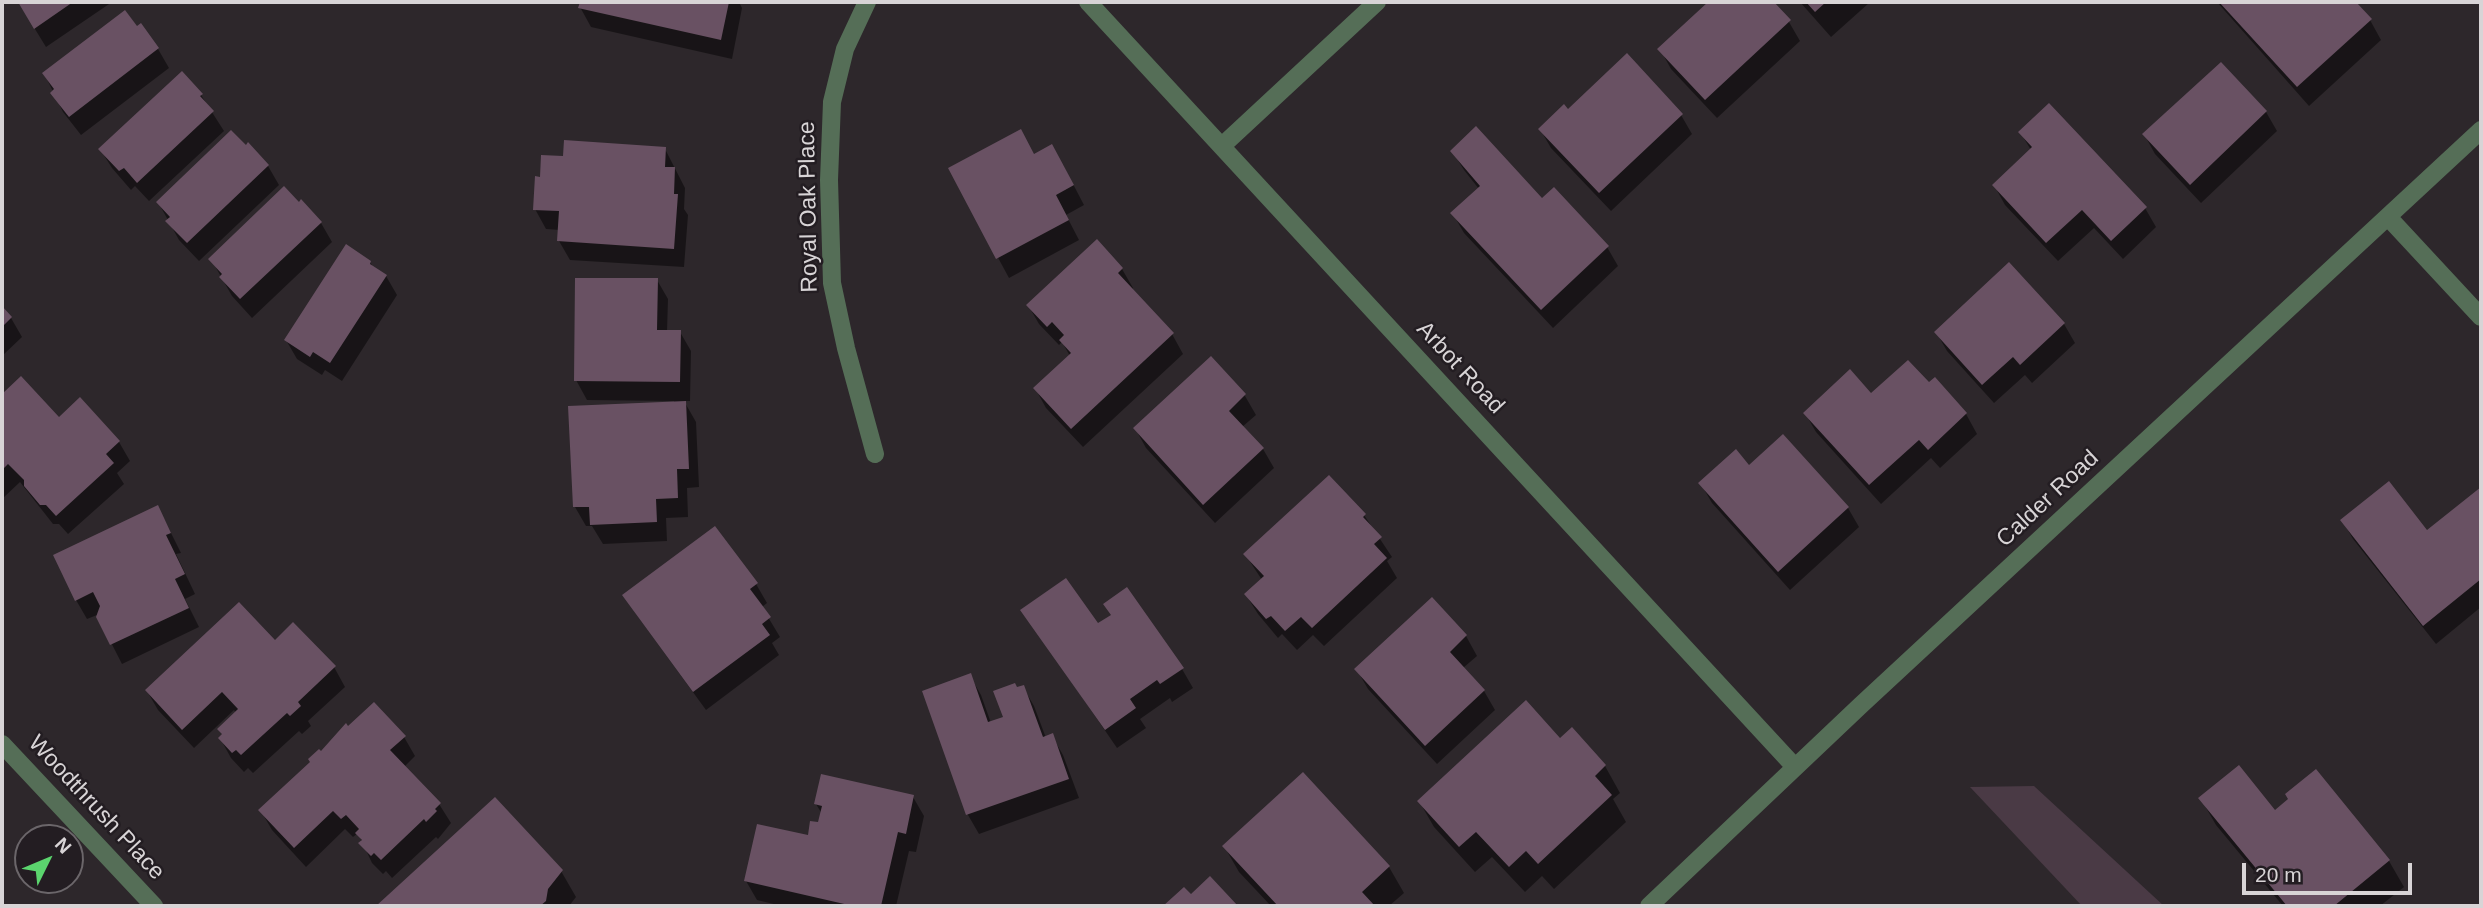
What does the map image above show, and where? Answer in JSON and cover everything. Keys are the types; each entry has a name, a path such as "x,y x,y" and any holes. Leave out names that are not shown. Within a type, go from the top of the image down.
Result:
{"street":[{"name":"Royal Oak Place","path":"867,2 845,49 832,102 829,180 832,283 846,348 875,454"},
{"name":"Arbot Road","path":"1088,2 1795,767"},
{"path":"1223,145 1377,2"},
{"name":"Calder Road","path":"1649,906 2481,130"},
{"path":"2388,217 2481,317"},
{"name":"Woodthrush Place","path":"2,744 154,906"}],"shaded area":[{"path":"2034,786 2164,906 2082,906 1970,787"}],"building":[{"path":"18,2 73,2 34,29"},
{"path":"580,2 729,2 721,40 578,8"},
{"path":"1708,2 1774,2 1791,20 1705,100 1657,49"},
{"path":"1806,2 1826,2 1815,12"},
{"path":"2219,2 2356,2 2372,19 2297,87"},
{"path":"125,10 137,26 141,23 159,48 69,117 50,93 54,89 42,73"},
{"path":"1627,53 1683,114 1599,193 1538,129 1564,104 1568,109"},
{"path":"2221,62 2267,111 2190,185 2142,134"},
{"path":"182,71 214,111 137,183 124,168 119,171 98,149"},
{"path":"2049,103 2147,207 2111,241 2082,210 2046,243 1992,185 2032,147 2018,132"},
{"path":"1476,126 1542,198 1554,187 1609,246 1541,310 1450,213 1480,186 1450,151"},
{"path":"1021,129 1034,154 1052,144 1074,185 1056,195 1069,220 996,259 948,168"},
{"path":"231,130 246,145 248,142 269,165 187,243 165,221 170,217 156,202"},
{"path":"564,140 666,147 665,167 675,167 674,194 678,194 674,249 557,241 559,211 533,210 535,176 540,177 541,155 563,156"},
{"path":"284,186 299,202 301,199 322,222 240,299 219,277 222,274 208,259"},
{"path":"1097,239 1123,268 1118,273 1174,333 1071,429 1033,388 1071,353 1059,340 1064,335 1052,322 1047,327 1026,305"},
{"path":"346,244 387,275 330,363 313,352 310,357 284,340"},
{"path":"2009,262 2065,323 2020,365 2013,357 1982,385 1934,332"},
{"path":"575,278 658,278 657,330 681,330 680,382 574,381"},
{"path":"2,306 12,317 2,327"},
{"path":"1211,356 1246,394 1229,411 1264,448 1203,505 1133,428"},
{"path":"1908,360 1929,382 1935,377 1967,413 1928,450 1919,440 1869,485 1803,413 1850,369 1871,393"},
{"path":"21,376 59,417 80,397 120,441 106,454 114,463 56,516 46,505 40,505 24,486 24,480 8,464 2,470 2,394"},
{"path":"686,401 689,469 677,469 678,498 656,499 657,522 590,525 589,507 573,507 568,406"},
{"path":"1783,434 1849,507 1778,572 1698,483 1736,449 1749,465"},
{"path":"1329,475 1366,514 1363,517 1382,537 1374,544 1387,558 1312,628 1301,617 1285,631 1271,616 1266,619 1244,594 1264,576 1243,554"},
{"path":"2389,481 2427,530 2481,487 2481,579 2423,626 2340,520"},
{"path":"158,505 171,533 166,535 185,574 175,579 189,608 110,645 96,617 100,606 93,592 75,601 53,555"},
{"path":"715,526 758,583 750,589 771,617 762,624 770,635 693,692 622,595"},
{"path":"1066,578 1098,623 1111,615 1103,604 1127,587 1184,668 1160,684 1157,680 1130,699 1136,708 1105,730 1020,610"},
{"path":"1432,597 1467,635 1450,652 1485,690 1425,746 1354,669"},
{"path":"239,602 275,640 293,622 336,666 298,702 301,706 290,716 287,713 241,755 236,750 232,753 218,738 222,734 217,729 238,709 222,692 182,730 145,690"},
{"path":"971,673 988,722 1003,717 993,691 1015,683 1017,687 1024,685 1043,737 1053,733 1069,779 966,815 922,691"},
{"path":"1526,700 1560,738 1572,727 1606,765 1595,776 1612,795 1538,864 1526,851 1509,867 1476,832 1459,847 1417,801"},
{"path":"374,702 406,736 390,750 441,803 435,809 437,811 426,822 424,819 381,860 374,853 371,856 358,843 362,840 355,833 359,829 346,815 341,819 333,811 294,848 258,810 310,762 308,759 319,749 321,751 346,723 348,726"},
{"path":"2239,765 2275,810 2288,799 2285,794 2316,769 2390,860 2334,906 2287,906 2198,798"},
{"path":"1303,772 1390,866 1362,892 1375,906 1278,906 1222,846"},
{"path":"821,774 914,795 906,834 898,832 881,906 853,906 744,881 757,824 808,835 810,821 818,822 822,806 814,804"},
{"path":"495,797 563,870 548,889 546,901 540,906 376,906"},
{"path":"1210,876 1238,906 1163,906 1184,887 1191,894"}]}
